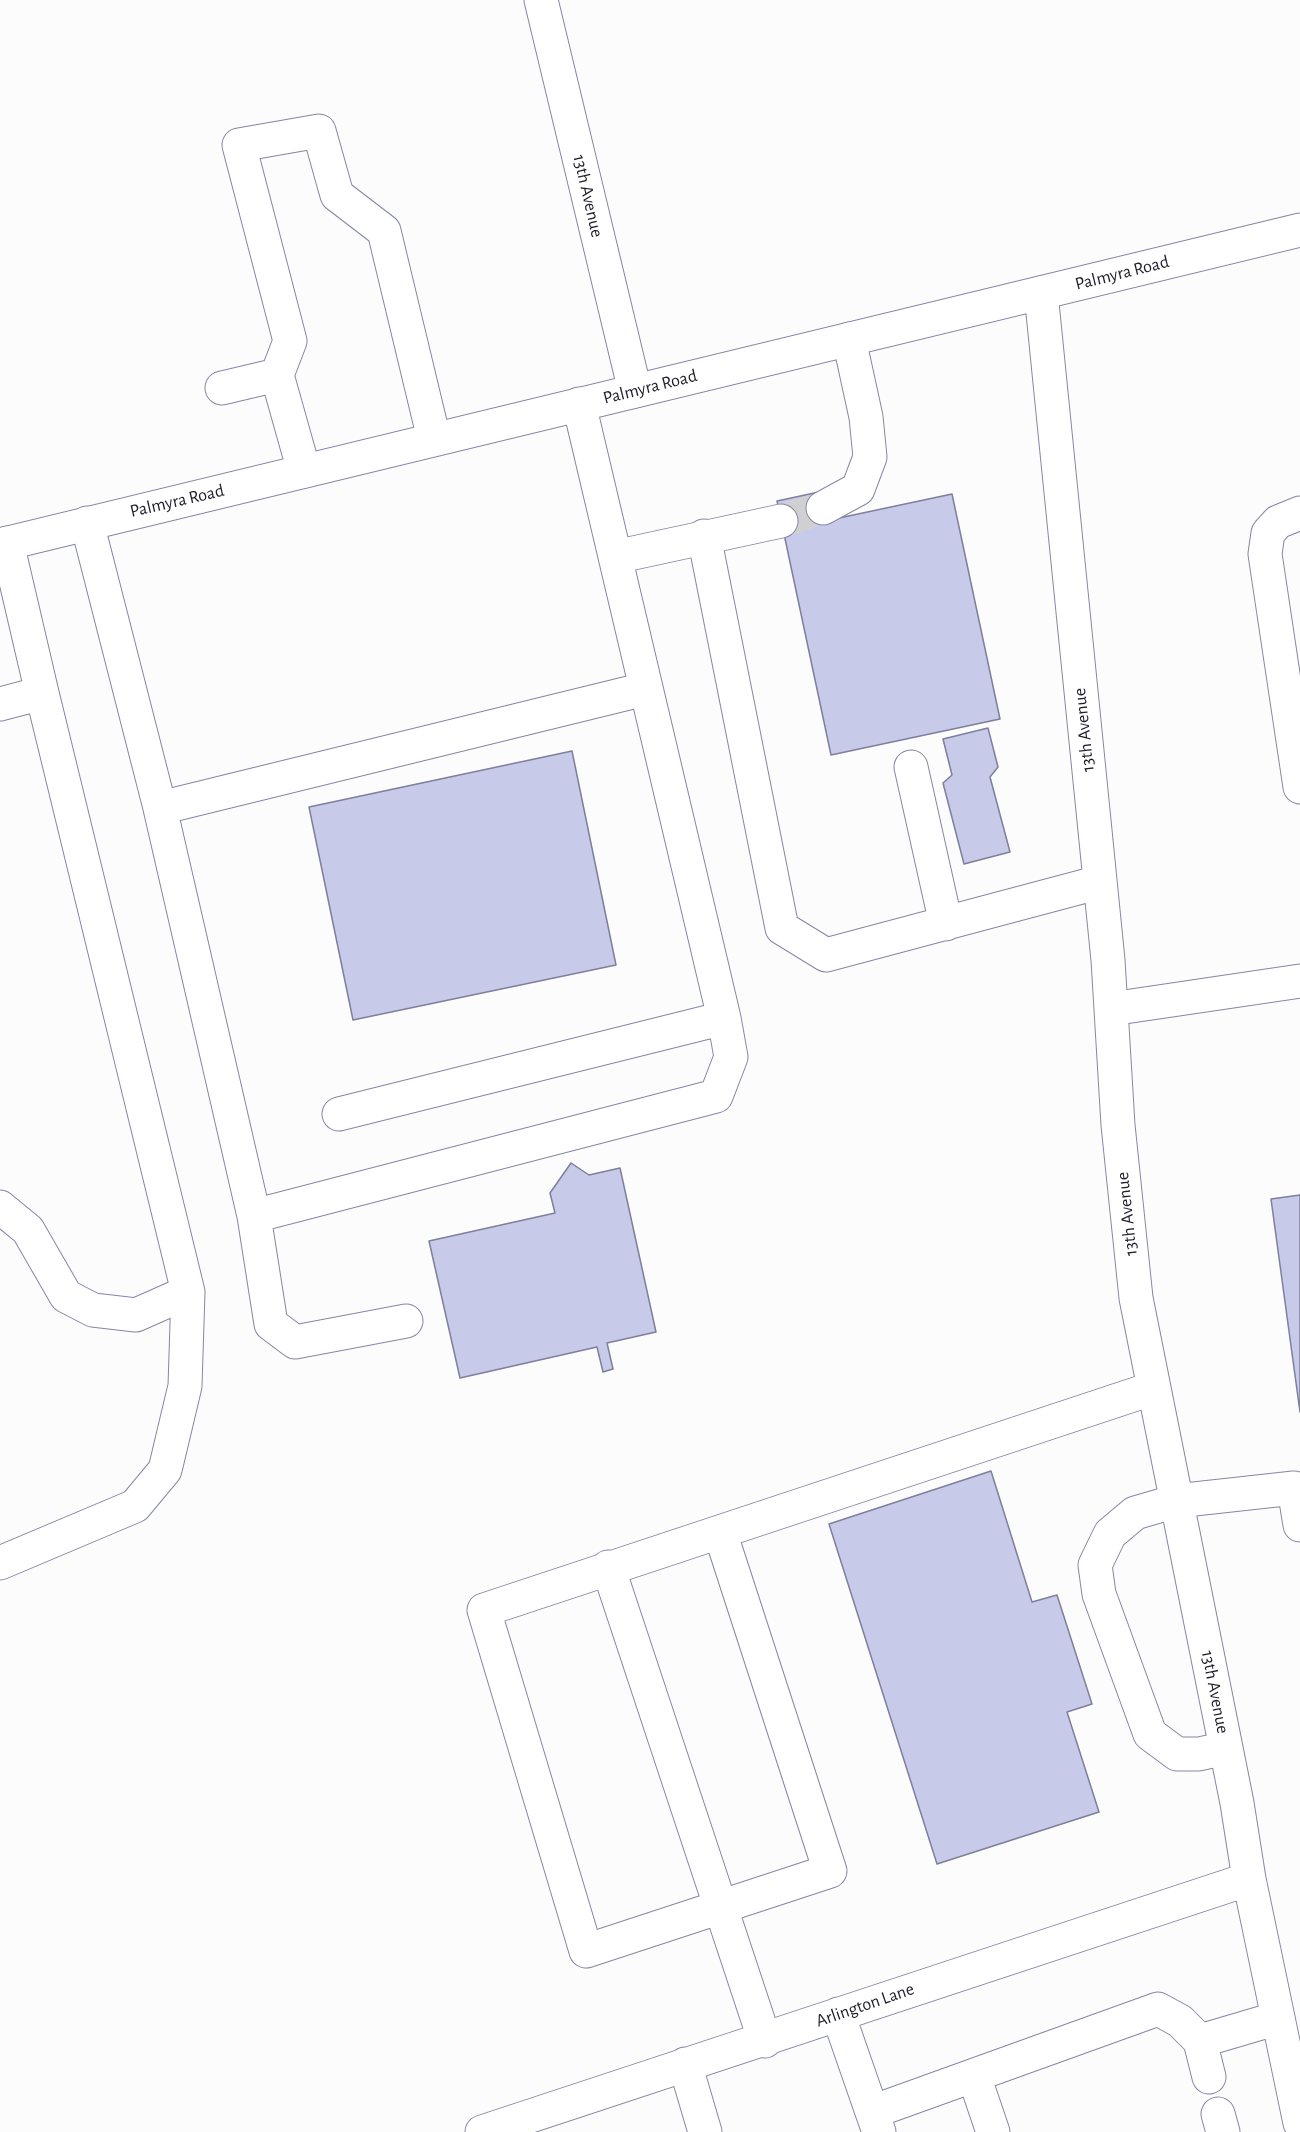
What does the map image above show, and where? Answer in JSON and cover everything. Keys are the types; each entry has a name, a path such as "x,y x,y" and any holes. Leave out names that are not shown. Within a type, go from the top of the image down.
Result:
{"street":[{"name":"13th Avenue","path":"552,2 634,391"},
{"path":"304,471 277,375 290,341 239,145 319,131 337,195 384,231 435,440"},
{"name":"Palmyra Road","path":"3,544 1300,230"},
{"name":"13th Avenue","path":"1041,293 1100,882 1118,1125 1136,1298 1226,1748 1249,1879 1278,2018 1295,2078 1300,2123"},
{"path":"823,508 858,489 870,458 866,417 849,339"},
{"path":"222,388 277,375"},
{"path":"254,1216 716,1096 730,1057 724,1018 579,405"},
{"path":"1300,513 1278,522 1268,533 1265,554 1300,787"},
{"path":"615,556 781,521"},
{"path":"87,523 160,808 254,1216 271,1324 296,1342 406,1321"},
{"path":"704,536 782,928 826,955 1100,882"},
{"path":"0,1563 135,1506 165,1470 185,1386 188,1292 42,693 3,544"},
{"path":"160,808 645,688"},
{"path":"0,704 42,693"},
{"path":"911,767 946,924"},
{"path":"1111,1008 1300,981"},
{"path":"339,1114 724,1018"},
{"path":"0,1207 28,1230 66,1296 93,1310 136,1315 188,1292"},
{"path":"720,1532 830,1871 720,1905 586,1951 484,1610 608,1567 1154,1388"},
{"path":"1226,1748 1199,1754 1177,1754 1150,1734 1099,1594 1095,1565 1110,1534 1135,1513 1176,1501 1294,1488 1300,1525"},
{"path":"608,1567 765,2041"},
{"name":"Arlington Lane","path":"482,2132 685,2064 765,2041 838,2014 1249,1879"},
{"path":"838,2014 876,2122 974,2076 1158,2008 1180,2021 1200,2042 1209,2077"},
{"path":"1200,2042 1278,2018"},
{"path":"685,2064 705,2132"},
{"path":"974,2076 993,2132"}],"building":[{"path":"819,492 825,521 952,494 1000,719 831,755 777,501"},
{"path":"988,728 998,767 990,777 1010,852 964,864 943,783 952,775 943,739"},
{"path":"572,751 616,965 353,1020 309,807"},
{"path":"571,1163 589,1175 620,1168 656,1332 607,1343 613,1369 603,1372 597,1347 460,1378 429,1241 555,1213 550,1193"},
{"path":"1300,1195 1300,1412 1271,1199"},
{"path":"991,1471 1032,1602 1057,1595 1092,1704 1067,1712 1099,1812 937,1864 829,1524"}],"tunnel":[{"path":"781,521 823,508"}]}
